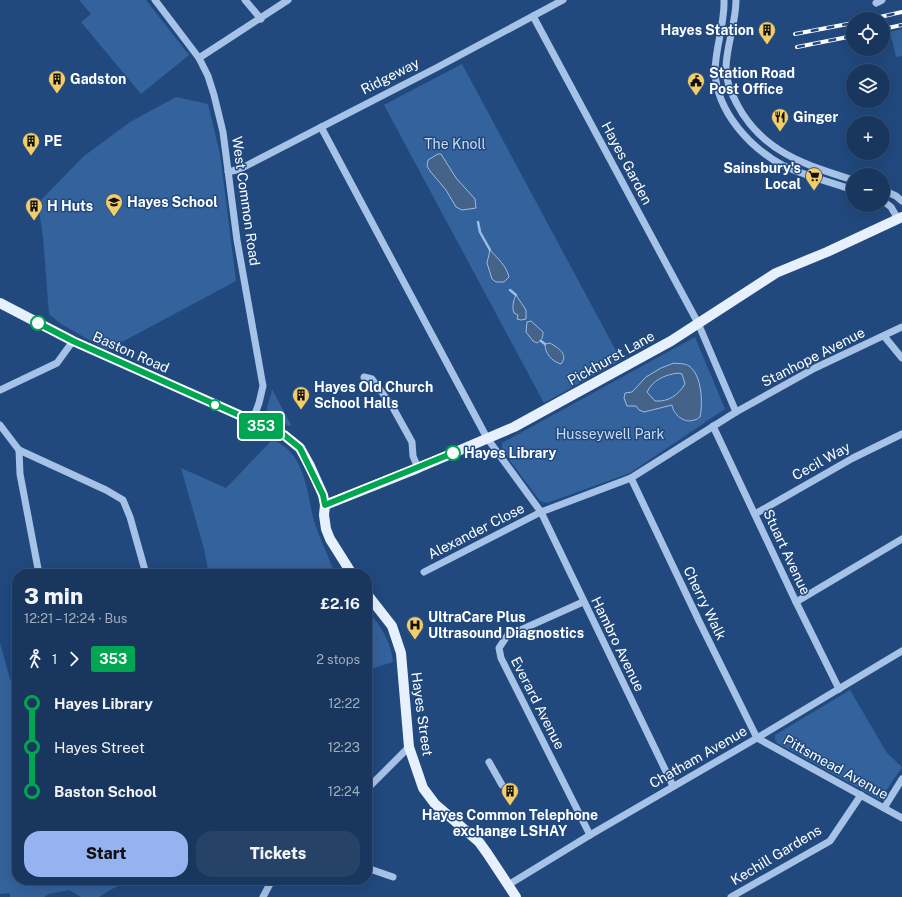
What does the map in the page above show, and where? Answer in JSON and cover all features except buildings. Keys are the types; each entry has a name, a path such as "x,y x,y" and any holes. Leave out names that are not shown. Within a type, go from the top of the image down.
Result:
{"main road":[{"name":"Pickhurst Lane","path":"325,505 418,468 514,427 671,341 776,273 832,250 900,218"},
{"name":"Baston Road","path":"0,303 73,341 252,422"},
{"path":"252,422 284,435 300,448 323,495 326,529 330,539 349,569"},
{"name":"Hayes Street","path":"372,600 392,626 401,653 410,747 422,788 445,813 479,842 490,856 516,897"}],"street":[{"name":"West Common Road","path":"154,0 199,58 208,76 220,117 227,152 228,172 237,240 263,386 252,422"},
{"path":"244,0 261,19"},
{"path":"199,58 288,0"},
{"name":"Ridgeway","path":"228,172 240,169 436,68 563,0"},
{"path":"724,0 724,11 717,52 716,78 721,99 737,127 753,144 777,162 792,169 846,188"},
{"path":"736,0 726,70 729,89 742,114 760,135 780,152 806,164 846,178"},
{"name":"Hayes Garden","path":"533,16 698,323 736,412"},
{"path":"321,127 487,438"},
{"path":"890,193 902,201"},
{"path":"890,206 900,218"},
{"name":"Stanhope Avenue","path":"631,478 736,412 815,368 902,327"},
{"path":"884,336 902,358"},
{"path":"0,390 57,363 73,341"},
{"path":"364,377 372,379 392,406 412,442 413,456 418,468"},
{"path":"0,425 19,450 106,490 123,500 130,517 145,569"},
{"name":"Stuart Avenue","path":"713,426 839,689"},
{"name":"Cecil Way","path":"755,514 853,458 902,434"},
{"name":"Hambro Avenue","path":"487,438 541,512 583,602 673,786"},
{"path":"19,450 20,474 38,569"},
{"name":"Alexander Close","path":"424,572 541,512 631,478"},
{"name":"Cherry Walk","path":"631,478 757,738"},
{"path":"796,602 902,539"},
{"name":"Everard Avenue","path":"583,602 507,636 499,648 501,658 590,835"},
{"name":"Chatham Avenue","path":"508,885 902,651"},
{"name":"Pittsmead Avenue","path":"757,738 902,818"},
{"path":"372,784 410,747"},
{"path":"488,762 502,785"},
{"path":"884,808 902,779"},
{"name":"Kechill Gardens","path":"730,897 830,841 861,796"},
{"path":"372,870 393,877"},
{"path":"263,897 269,885"}],"green space":[{"path":"79,0 146,0 189,55 141,94 81,22 91,14"},
{"path":"902,29 902,56 896,57 890,32"},
{"name":"The Knoll","path":"462,64 621,360 544,403 384,105"},
{"path":"176,97 208,104 220,154 236,281 107,350 61,324 49,314 43,237 38,203 84,156 130,122"},
{"name":"Husseywell Park","path":"695,337 725,409 630,473 547,503 540,501 502,450 502,443"},
{"path":"272,389 291,425 289,426 268,418 267,407"},
{"path":"272,440 283,445 292,453 303,474 314,521 333,569 208,569 204,549 181,468 226,488"},
{"path":"372,617 387,640 393,662 372,668"},
{"path":"0,643 12,682 12,885 119,885 99,897 81,897 69,890 49,894 44,897 10,897 10,893 0,894"},
{"path":"850,690 887,753 902,767 880,800 777,743 775,740 775,735"}],"shaded area":[{"path":"438,154 441,154 456,178 475,199 476,208 462,210 456,207 446,190 430,171 427,166 428,160"},
{"path":"490,250 501,262 508,273 509,277 504,282 496,282 492,279 487,263"},
{"path":"516,295 526,310 526,319 517,319 518,315 514,313 513,304"},
{"path":"531,321 543,332 542,338 537,343 533,341 526,332 527,322"},
{"path":"550,343 562,352 564,357 561,364 554,361 547,353 545,344"},
{"path":"674,363 687,365 693,370 699,382 701,397 700,417 696,420 686,421 674,412 672,405 644,412 639,410 636,406 627,406 624,398 625,393 632,392 646,377 661,368","holes":["673,374 682,374 685,384 673,397 655,401 647,392 656,381"]}],"waterway":[{"path":"478,222 480,232 490,250"},
{"path":"510,290 516,295"},
{"path":"541,341 545,344"}],"railway":[{"path":"890,15 902,12"},
{"path":"795,34 846,24"},
{"path":"890,28 902,25"},
{"path":"797,47 846,37"}],"bus line":[{"name":"353","path":"38,323 73,341 284,435 300,448 323,495 325,505 453,453"}],"place":[{"name":"Hayes Station","path":"767,45"},
{"name":"Gadston","path":"57,94"},
{"name":"Station Road Post Office","path":"696,96"},
{"name":"Ginger","path":"780,132"},
{"name":"PE","path":"31,156"},
{"name":"Sainsbury's Local","path":"814,191"},
{"name":"Hayes School","path":"114,217"},
{"name":"H Huts","path":"34,221"},
{"name":"Hayes Old Church School Halls","path":"301,410"},
{"name":"Hayes Library","path":"453,453"},
{"name":"UltraCare Plus Ultrasound Diagnostics","path":"415,640"},
{"name":"Hayes Common Telephone exchange LSHAY","path":"510,806"}]}
